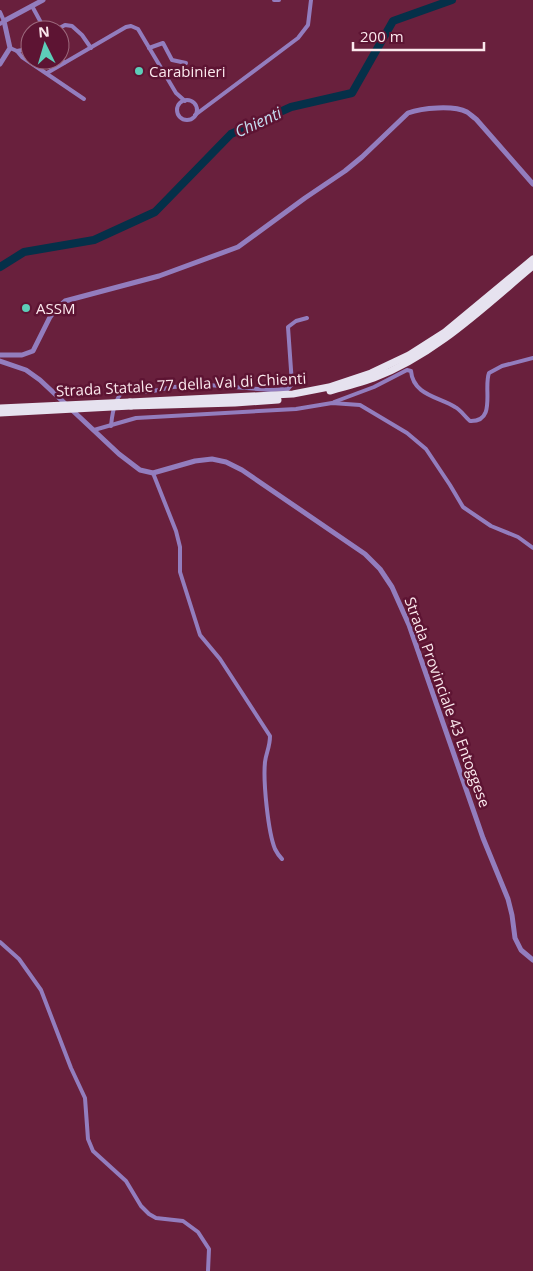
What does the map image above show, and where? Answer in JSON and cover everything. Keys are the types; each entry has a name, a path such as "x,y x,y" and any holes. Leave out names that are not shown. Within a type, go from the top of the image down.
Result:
{"highway":[{"name":"Strada Statale 77 della Val di Chienti","path":"0,413 294,394 329,387 371,374 409,355 445,332 533,259"},
{"name":"Strada Statale 77 della Val di Chienti","path":"0,408 235,403 294,398 331,391 375,378 438,344 468,322 533,266"}],"street":[{"path":"2,23 43,0"},
{"path":"274,0 279,0"},
{"path":"176,93 177,112 182,119 188,120 298,38 308,25 311,0"},
{"path":"32,6 40,20"},
{"path":"0,12 10,48 17,51 22,57 84,99"},
{"path":"70,26 82,35 91,48"},
{"path":"70,60 126,27 131,26 138,29 176,93 185,101"},
{"path":"149,48 163,43 172,60 186,63"},
{"path":"0,64 10,48"},
{"path":"47,74 53,70"},
{"path":"178,106 185,101 191,101 200,107 206,106"},
{"path":"195,105 195,115"},
{"path":"0,354 22,355 33,351 50,317 65,301 160,276 230,251 247,241 345,171 408,113 427,108 452,109 466,112 476,119 533,184"},
{"path":"110,426 120,395 126,390 148,392 173,387 208,385 271,390 288,389 292,384 288,327 296,321 307,318"},
{"path":"94,430 136,418 296,409 332,403 374,387 407,370 410,371 414,384 435,399 453,406 470,421 474,421 487,410 486,383 489,373 502,366 533,358"},
{"path":"0,361 26,370 40,380 132,465 146,472 154,473 176,531 180,546 180,572 200,635 220,660 270,736 270,747 265,761 266,789 270,830 276,850 282,859"},
{"path":"332,403 360,406 407,434 426,449 463,507 491,526 518,537 533,548"},
{"name":"Strada Provinciale 43 Entoggese","path":"154,473 195,461 212,459 226,462 242,470 365,554 380,568 392,587 409,626 483,838 508,899 515,938 521,950 533,960"},
{"path":"0,942 19,959 41,990 71,1068 85,1098 88,1139 93,1151 126,1181 141,1206 149,1214 156,1218 183,1221 198,1232 209,1249 208,1271"}],"waterway":[{"name":"Chienti","path":"0,267 24,252 94,240 155,212 231,134 291,107 352,93 393,21 452,0"}],"place":[{"name":"Carabinieri","path":"139,71"},
{"name":"ASSM","path":"26,308"}]}
